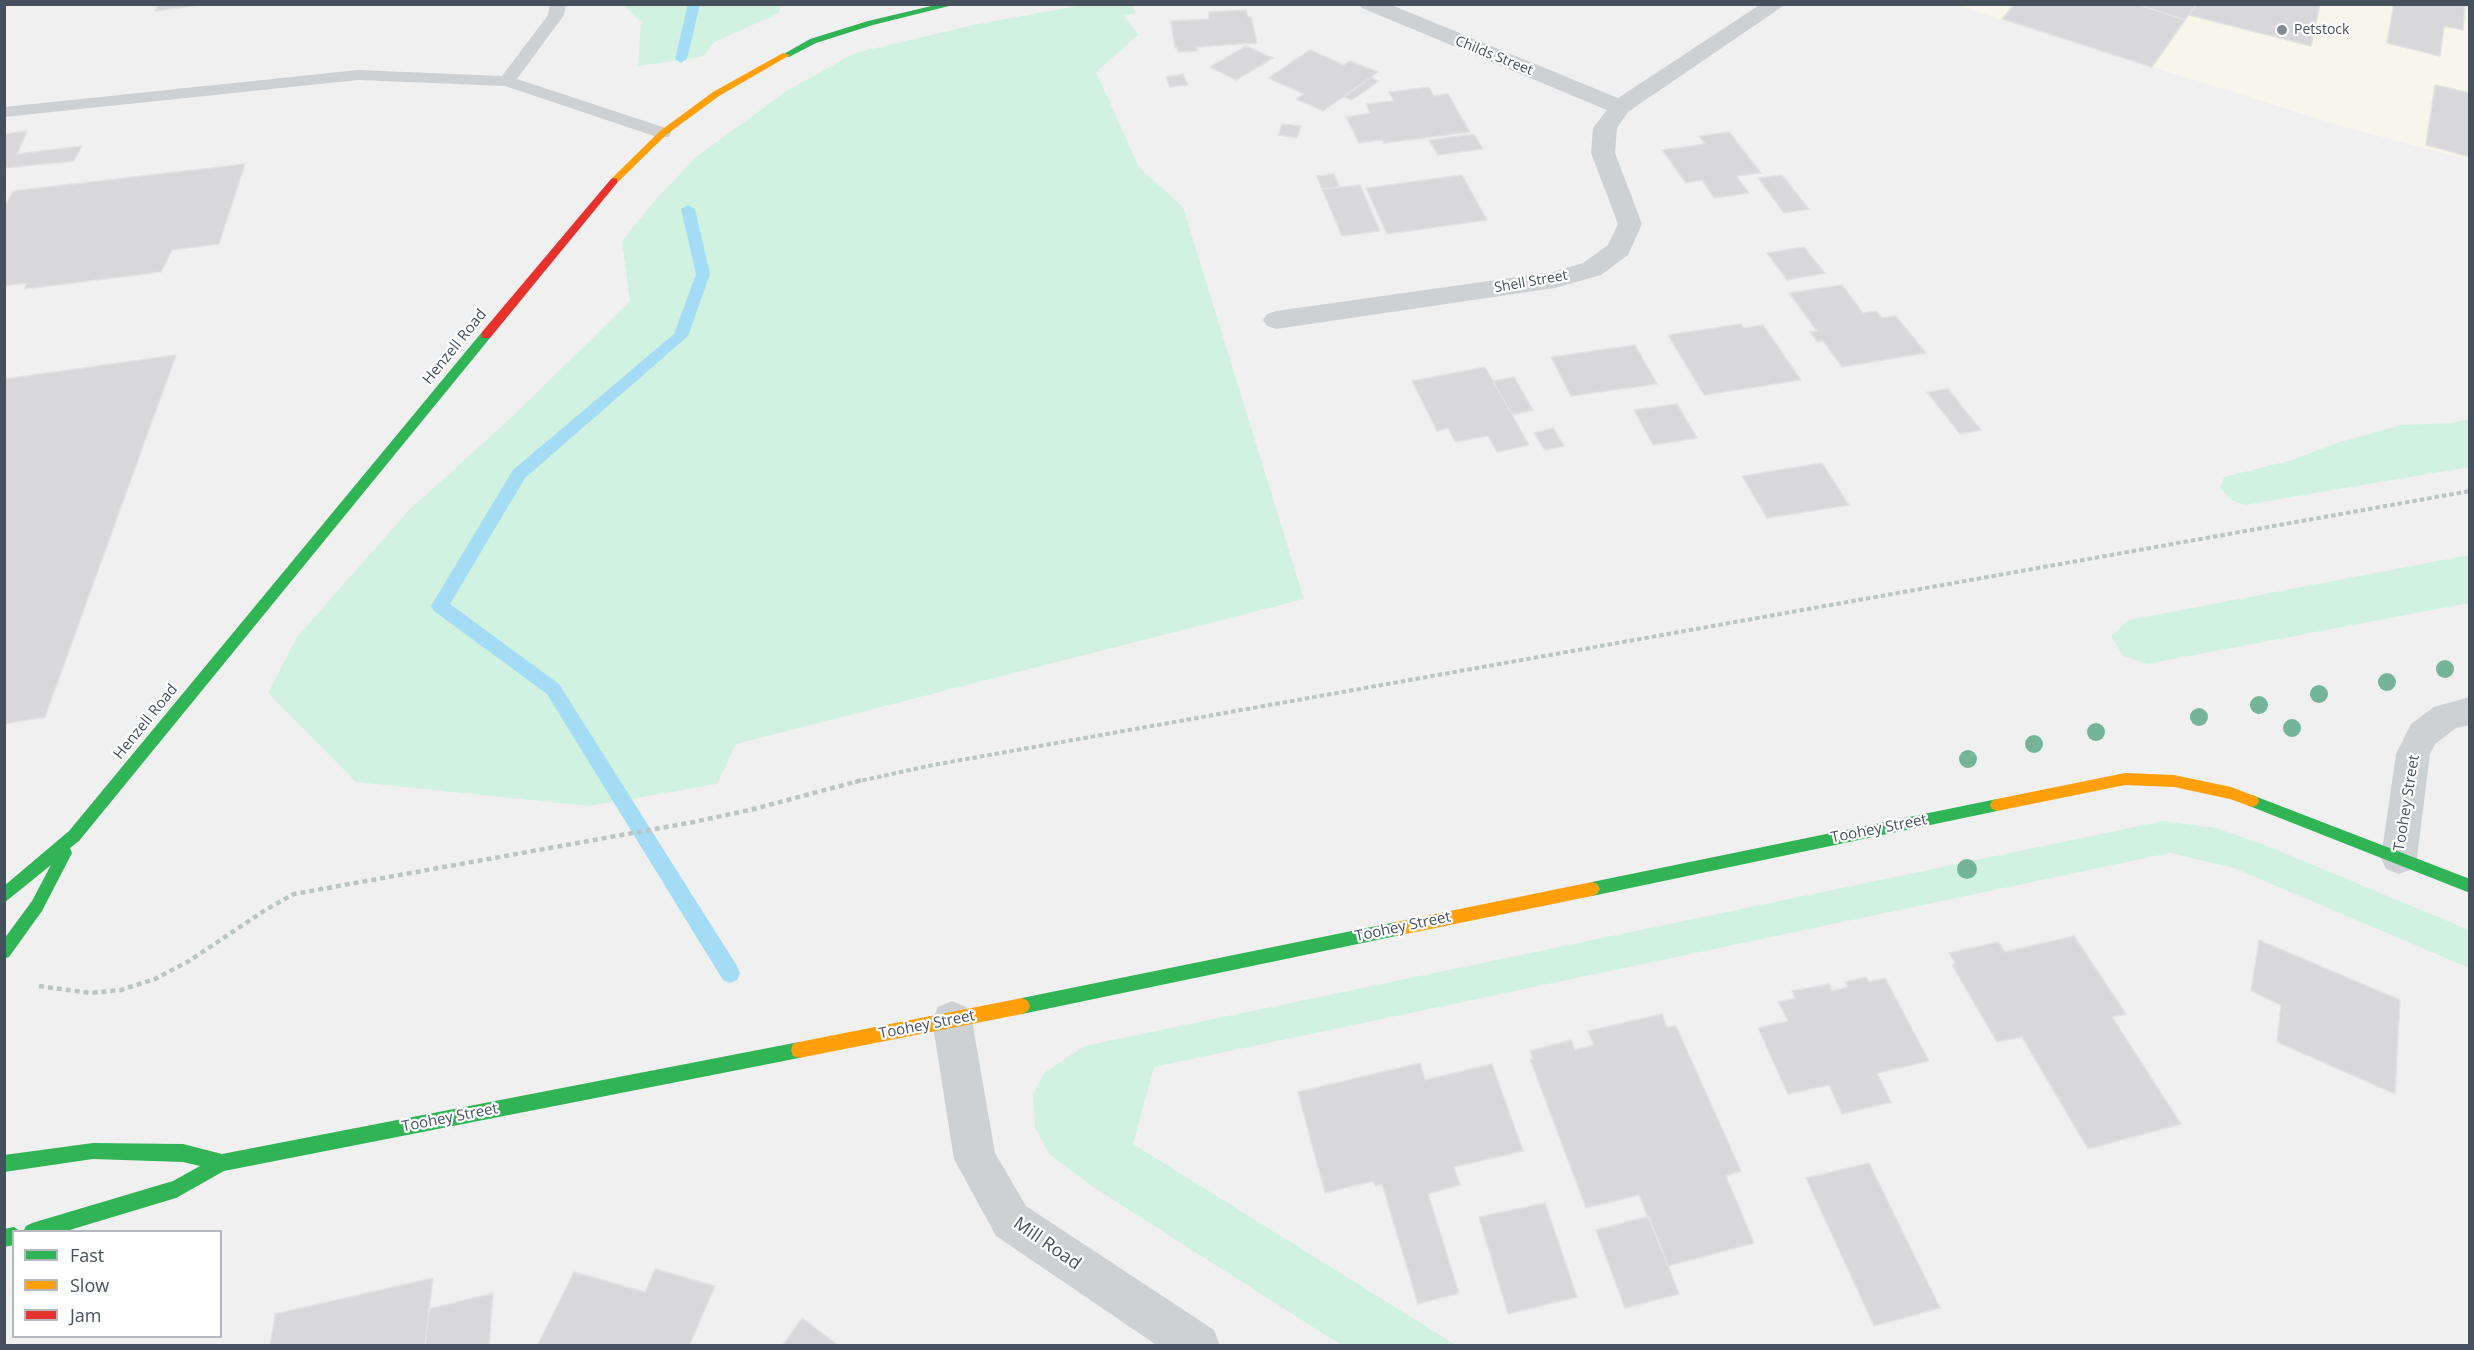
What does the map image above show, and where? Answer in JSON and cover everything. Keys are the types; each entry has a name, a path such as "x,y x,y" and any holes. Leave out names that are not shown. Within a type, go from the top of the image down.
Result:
{"street":[{"name":"Henzell Road","path":"4,896 74,836 604,191 663,133 716,94 813,41 871,23 953,4"},
{"name":"Childs Street","path":"1369,4 1620,107"},
{"name":"Shell Street","path":"1276,320 1555,280 1592,269 1619,249 1630,224 1603,153 1605,129 1620,107 1776,4"},
{"name":"Toohey Street","path":"39,1230 176,1189 222,1163 952,1020 2125,779 2175,781 2231,794 2399,858 2413,754 2423,734 2446,717 2469,711"},
{"name":"Henzell Road","path":"4,952 37,906 74,836"},
{"path":"2399,858 2469,886"},
{"name":"Mill Road","path":"952,1020 975,1159 1011,1221 1198,1346"},
{"name":"Toohey Street","path":"4,1164 93,1151 183,1153 222,1163"}],"lane":[{"path":"507,81 556,15 558,4"},
{"path":"4,112 358,75 507,81 663,133"}],"path":[{"path":"36,985 90,993 121,990 154,979 189,962 267,909 294,894 694,822 754,809 835,786 933,765 2469,491"}],"shaded area":[{"path":"1955,5 2469,5 2469,160 2348,128"}],"green space":[{"path":"1088,4 1132,5 1136,13 1124,16 1138,35 1096,72 1139,167 1183,207 1304,599 736,744 717,784 589,806 356,782 268,693 297,637 408,511 515,414 630,301 622,241 651,205 696,157 788,90 855,53 973,25"},
{"path":"623,5 781,5 779,13 715,42 702,57 638,66 641,22"},
{"path":"2469,419 2469,467 2245,505 2231,500 2220,488 2224,477 2292,460 2337,443 2401,425 2451,423"},
{"path":"2469,555 2469,603 2147,664 2123,656 2111,636 2129,620"},
{"path":"2163,821 2216,828 2265,845 2469,930 2469,968 2234,868 2170,853 1154,1067 1133,1144 1456,1345 1341,1345 1093,1187 1049,1154 1035,1127 1033,1094 1044,1073 1084,1046"}],"building":[{"path":"158,4 207,4 155,11"},
{"path":"2015,4 2137,4 2185,20 2152,67 2002,19"},
{"path":"2137,4 2197,4 2185,20"},
{"name":"Petstock","path":"2197,4 2320,4 2311,46 2189,15"},
{"path":"2394,4 2465,4 2463,30 2444,26 2440,56 2387,43"},
{"path":"1246,10 1248,17 1251,17 1257,43 1196,47 1197,51 1178,52 1177,47 1175,48 1171,21 1209,19 1209,12"},
{"path":"1246,46 1273,58 1236,80 1210,67"},
{"path":"1310,50 1344,65 1350,61 1378,72 1323,111 1296,99 1304,94 1268,78"},
{"path":"1183,74 1188,85 1170,87 1166,77"},
{"path":"1371,77 1379,81 1352,100 1344,97"},
{"path":"2435,85 2470,93 2470,157 2426,145"},
{"path":"1429,87 1434,96 1448,94 1470,132 1384,143 1382,140 1359,143 1346,117 1370,113 1366,104 1394,101 1389,92"},
{"path":"1282,124 1301,126 1297,138 1278,135"},
{"path":"27,131 17,154 82,146 74,161 4,168 4,134"},
{"path":"1729,132 1761,173 1736,176 1749,193 1714,198 1702,180 1686,183 1662,150 1705,144 1699,136"},
{"path":"1474,134 1483,149 1438,155 1429,140"},
{"path":"245,164 219,244 172,250 161,272 24,289 27,283 4,286 4,208 13,191"},
{"path":"1334,174 1340,187 1322,189 1317,176"},
{"path":"1462,175 1487,220 1387,234 1366,188"},
{"path":"1782,175 1809,209 1784,213 1758,178"},
{"path":"1360,185 1380,231 1342,236 1322,189"},
{"path":"1804,247 1825,273 1787,280 1767,253"},
{"path":"1842,285 1863,313 1876,311 1882,318 1896,316 1926,353 1842,367 1823,341 1817,342 1810,332 1817,331 1789,293"},
{"path":"1741,324 1743,328 1763,325 1801,380 1704,395 1668,335"},
{"path":"1635,345 1657,384 1571,396 1551,357"},
{"path":"176,355 45,717 4,724 4,379"},
{"path":"1485,367 1529,445 1497,452 1488,436 1455,442 1448,428 1437,431 1412,381"},
{"path":"1514,377 1533,410 1512,415 1493,381"},
{"path":"1948,389 1981,430 1960,434 1927,392"},
{"path":"1677,404 1697,438 1653,445 1634,410"},
{"path":"1553,428 1564,446 1545,450 1534,433"},
{"path":"1822,463 1849,505 1767,518 1742,476"},
{"path":"2074,936 2126,1014 2112,1017 2181,1124 2088,1149 2022,1037 1997,1042 1952,965 1955,963 1949,953 1998,942 2005,952"},
{"path":"2259,940 2400,1000 2395,1094 2277,1042 2281,1005 2251,991"},
{"path":"1866,977 1869,982 1885,978 1929,1061 1877,1073 1891,1102 1842,1114 1829,1085 1788,1094 1758,1028 1788,1021 1778,1002 1795,998 1792,991 1829,984 1832,991 1848,987 1845,982"},
{"path":"1662,1014 1667,1027 1676,1026 1741,1171 1726,1176 1754,1243 1668,1266 1639,1195 1586,1208 1530,1059 1533,1059 1530,1051 1571,1040 1575,1050 1594,1045 1588,1031"},
{"path":"1420,1063 1425,1080 1492,1064 1523,1151 1454,1167 1460,1185 1428,1194 1459,1293 1418,1304 1382,1184 1375,1186 1373,1181 1325,1193 1298,1092"},
{"path":"1869,1163 1940,1308 1874,1326 1806,1178"},
{"path":"1545,1203 1577,1297 1508,1314 1479,1217"},
{"path":"1649,1216 1679,1294 1625,1308 1596,1230"},
{"path":"655,1269 715,1286 689,1346 537,1346 574,1272 645,1292"},
{"path":"433,1278 425,1346 270,1346 275,1314"},
{"path":"493,1293 489,1346 425,1346 429,1309"},
{"path":"802,1318 839,1346 782,1346"}],"waterway":[{"path":"681,59 694,4"},
{"path":"688,209 703,274 681,336 519,474 440,606 553,689 730,973"}],"traffic: fast":[{"path":"786,55 813,41 871,23 953,4"},
{"path":"4,896 74,836 486,335"},
{"path":"2252,801 2470,886"},
{"path":"1592,889 1997,805"},
{"path":"4,952 37,906 65,853"},
{"path":"1022,1006 1396,929"},
{"path":"39,1230 176,1189 222,1163 799,1050"},
{"path":"4,1164 93,1151 183,1153 222,1163"},
{"path":"4,1238 12,1236"}],"traffic: slow":[{"path":"614,181 663,133 716,94 786,55"},
{"path":"1997,805 2125,779 2174,781 2231,793 2252,801"},
{"path":"1396,929 1592,889"},
{"path":"799,1050 1022,1006"}],"traffic: jam":[{"path":"486,335 614,181"}],"place":[{"name":"Petstock","path":"2282,30"}]}
